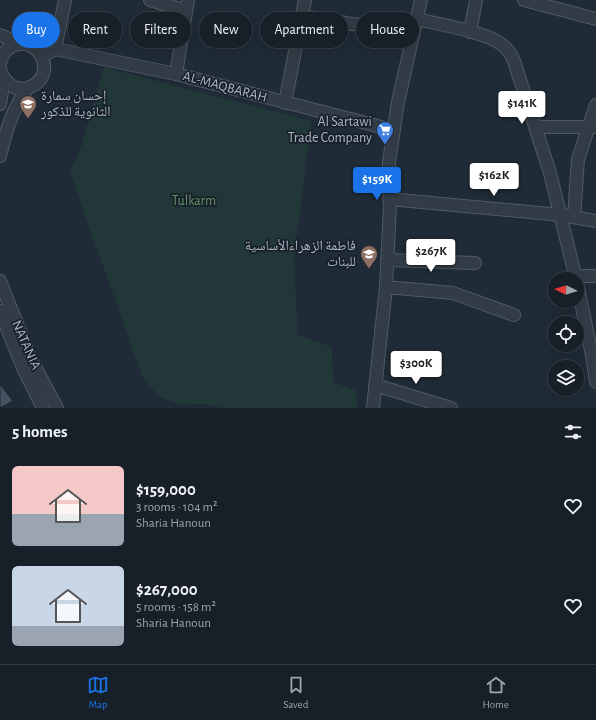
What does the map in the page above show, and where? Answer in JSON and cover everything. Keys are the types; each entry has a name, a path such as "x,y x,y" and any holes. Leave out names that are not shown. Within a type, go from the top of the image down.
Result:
{"street":[{"path":"42,57 55,49 65,0"},
{"path":"150,0 187,6 176,74"},
{"path":"303,12 305,0"},
{"path":"418,12 421,0"},
{"path":"470,32 476,0"},
{"path":"524,0 596,19"},
{"path":"419,25 470,32 494,40 506,48 510,54 514,61 550,173 574,272"},
{"path":"0,35 12,40"},
{"path":"0,62 8,49 12,47"},
{"path":"0,156 7,126 17,103 28,88 38,82 43,75 44,68 42,57 35,48"},
{"path":"285,103 296,48"},
{"path":"372,408 388,260 388,174 393,130 410,48"},
{"name":"AL-MAQBARAH","path":"55,49 176,74 393,130"},
{"path":"2,74 11,86 28,88"},
{"path":"0,104 2,74"},
{"path":"574,217 578,159 592,127 596,104"},
{"path":"535,126 592,127"},
{"path":"389,199 561,215 596,221"},
{"path":"388,260 476,263"},
{"path":"584,278 596,276"},
{"name":"NATANIA","path":"0,281 9,331 31,359 57,408"},
{"path":"386,287 453,293 514,315"},
{"path":"582,308 596,382"},
{"name":"NATANIA","path":"0,311 23,368 43,408"},
{"path":"375,385 450,408"}],"green space":[{"name":"Tulkarm","path":"104,67 311,121 294,261 298,335 332,347 333,382 356,391 357,408 223,408 205,404 181,405 162,398 143,378 70,173 82,144"}],"building":[{"path":"0,384 13,401 0,408"}],"place":[{"name":"إحسان سمارة الثانوية للذكور","path":"28,119"},
{"name":"Al Sartawi Trade Company","path":"385,145"},
{"name":"فاطمة الزهراءالأساسية للبنات","path":"369,269"}]}
